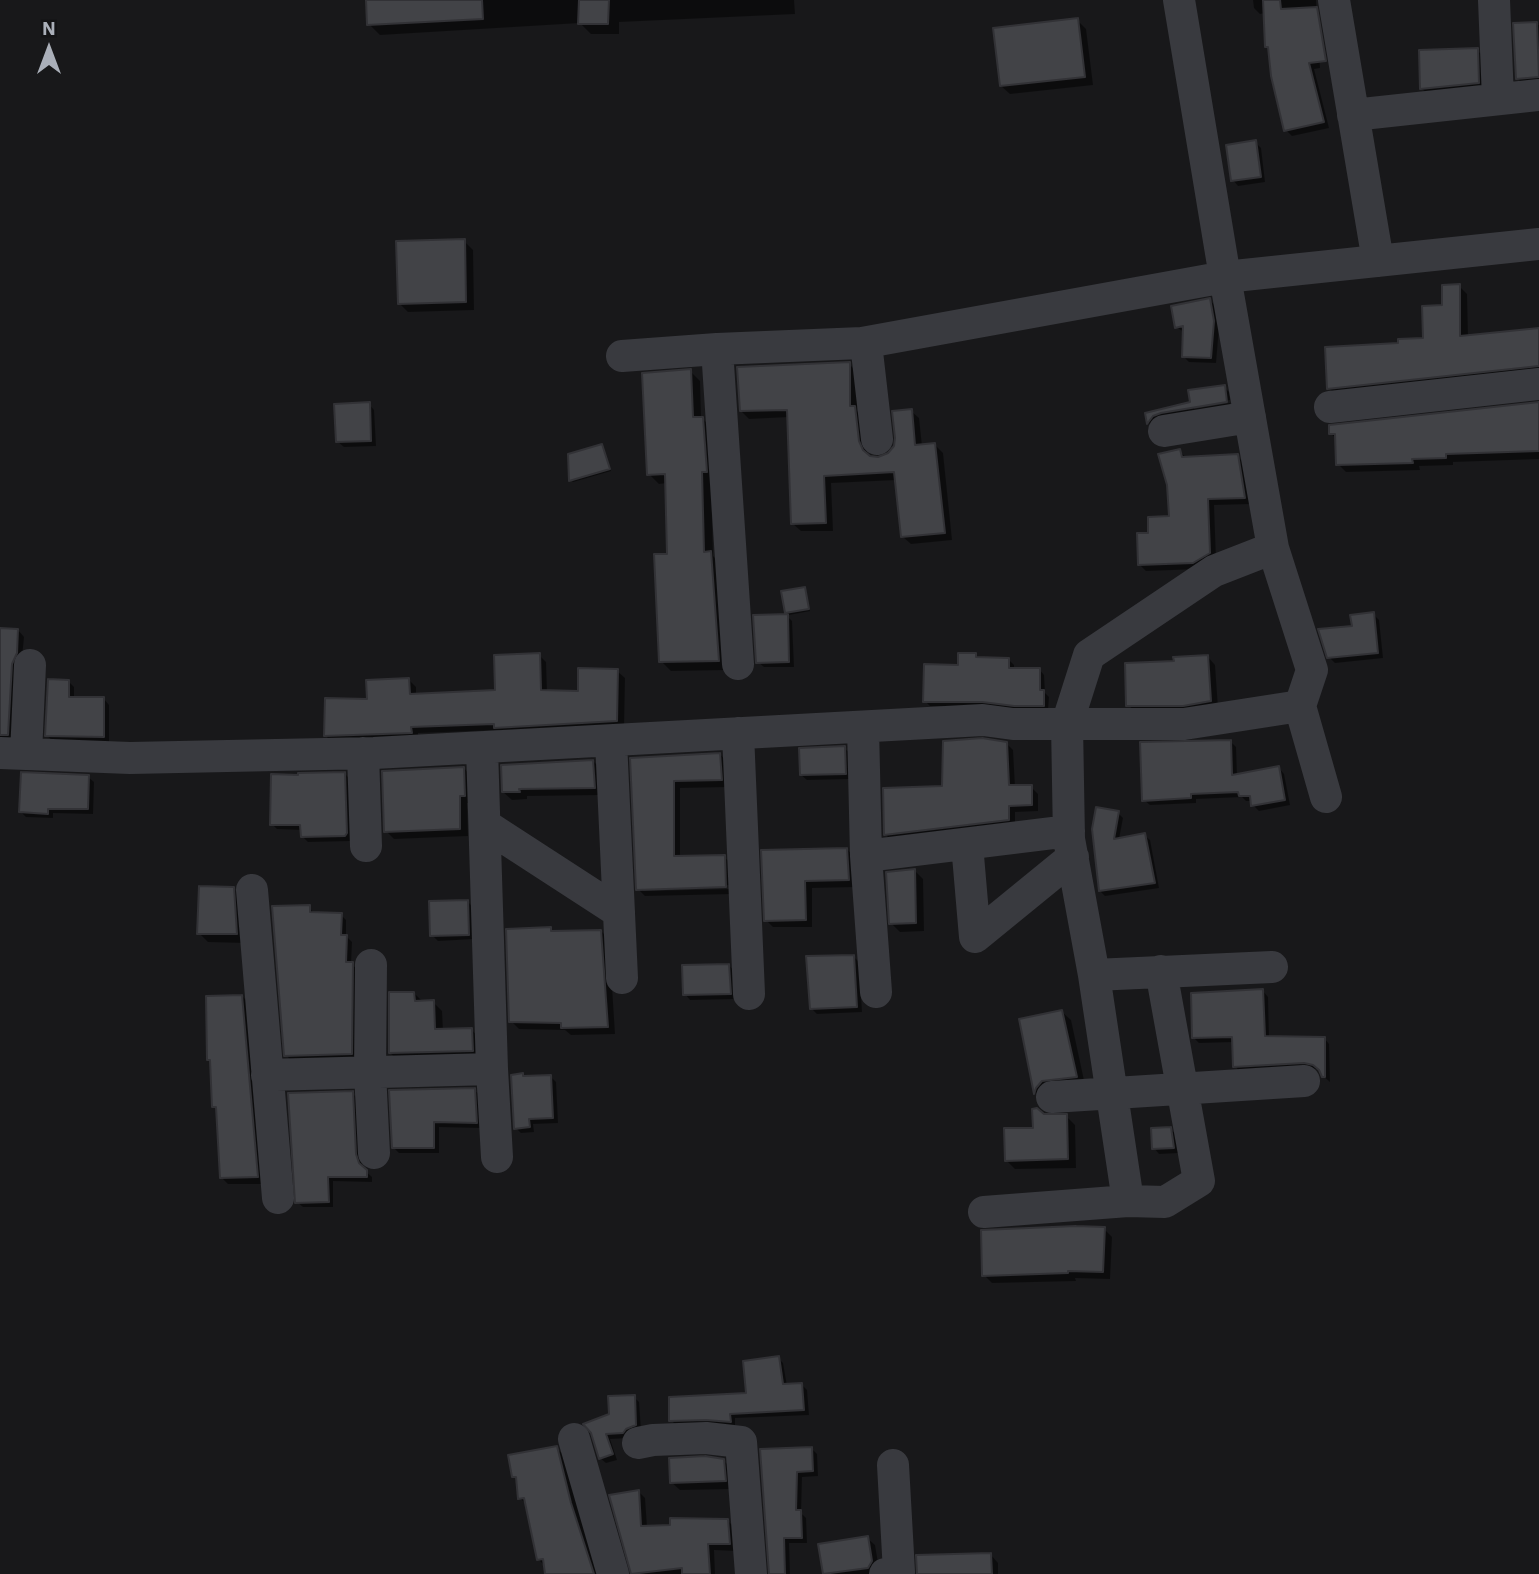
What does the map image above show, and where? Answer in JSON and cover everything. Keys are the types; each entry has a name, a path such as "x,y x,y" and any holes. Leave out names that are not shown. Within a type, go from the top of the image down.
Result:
{"street":[{"path":"1179,0 1273,548 1312,670 1300,706 1326,797"},
{"path":"1334,0 1378,261"},
{"path":"1494,0 1498,99"},
{"path":"1353,114 1539,95"},
{"path":"622,356 866,343 1225,277 1539,244"},
{"path":"866,343 877,439"},
{"path":"717,349 738,664"},
{"path":"1330,407 1539,384"},
{"path":"1164,431 1250,417"},
{"path":"1128,1201 1071,844 1067,724 1089,655 1214,571 1273,548"},
{"path":"30,665 13,754 130,758 363,753 983,720 1013,724 1184,724 1300,706"},
{"path":"863,727 866,856 876,992"},
{"path":"738,733 749,994"},
{"path":"611,741 622,978"},
{"path":"482,748 497,1157"},
{"path":"363,753 366,846"},
{"path":"485,825 619,912"},
{"path":"866,856 967,844 1071,844"},
{"path":"967,844 975,937 1071,844"},
{"path":"252,890 278,1198"},
{"path":"371,965 370,1072 374,1153"},
{"path":"1094,975 1272,967"},
{"path":"984,1212 1128,1201 1165,1202 1199,1181 1161,971"},
{"path":"267,1075 492,1069"},
{"path":"1052,1097 1304,1081"},
{"path":"574,1438 612,1574"},
{"path":"638,1443 706,1438 741,1442 751,1574"},
{"path":"885,1574 899,1572 893,1465"}],"building":[{"path":"366,0 482,0 483,19 367,25"},
{"path":"579,0 609,0 608,24 578,24"},
{"path":"1263,0 1280,0 1281,9 1317,7 1326,61 1309,63 1324,122 1284,131 1271,76 1268,47 1265,47"},
{"path":"1078,18 1085,77 1000,86 993,28"},
{"path":"1537,22 1539,77 1516,79 1513,23"},
{"path":"1478,48 1479,83 1420,89 1419,50"},
{"path":"1256,140 1261,177 1231,181 1226,145"},
{"path":"465,239 466,302 398,304 396,241"},
{"path":"1460,284 1460,336 1539,328 1539,366 1327,389 1325,347 1398,343 1398,339 1423,338 1422,306 1442,305 1442,285"},
{"path":"1210,298 1214,321 1211,358 1182,357 1183,326 1175,328 1171,306"},
{"path":"850,362 850,406 855,406 859,441 863,450 870,456 878,457 888,453 894,446 895,438 892,411 912,409 915,445 935,443 945,533 901,537 894,472 824,476 826,523 791,524 787,410 740,411 737,367"},
{"path":"691,369 693,417 703,417 707,472 702,472 704,552 711,551 719,661 659,662 654,554 667,554 665,474 647,475 642,373"},
{"path":"1225,385 1227,402 1161,413 1153,416 1147,424 1145,413 1190,402 1188,390"},
{"path":"370,402 371,441 336,442 334,404"},
{"path":"1539,402 1539,451 1446,454 1446,458 1412,459 1413,463 1336,465 1335,434 1329,434 1329,425"},
{"path":"602,444 610,469 569,481 568,454"},
{"path":"1180,449 1182,457 1238,454 1245,498 1208,499 1210,553 1193,563 1138,565 1137,533 1148,533 1148,517 1169,516 1167,485 1158,454"},
{"path":"805,587 809,609 785,613 781,591"},
{"path":"1374,612 1378,653 1327,658 1318,629 1352,626 1350,615"},
{"path":"788,614 789,662 756,663 753,615"},
{"path":"0,628 18,629 17,653 12,664 8,735 0,735"},
{"path":"540,653 541,690 578,691 578,668 618,669 617,721 494,728 494,724 411,727 412,733 324,736 325,698 367,699 366,680 409,678 410,694 495,690 494,655"},
{"path":"958,653 976,653 976,657 1009,658 1009,668 1040,668 1040,690 1044,690 1044,706 923,702 924,664 958,665"},
{"path":"1208,655 1211,701 1183,706 1126,706 1125,663 1174,661 1173,657"},
{"path":"48,679 69,680 69,697 104,697 104,737 45,736"},
{"path":"982,738 1007,742 1009,785 1032,785 1032,805 1009,806 1009,820 884,835 883,788 942,786 943,741"},
{"path":"1231,740 1232,775 1279,766 1285,800 1251,806 1250,796 1239,796 1238,792 1191,794 1191,798 1142,801 1140,742"},
{"path":"845,746 846,774 800,775 799,748"},
{"path":"720,753 722,780 674,781 674,856 725,855 726,887 636,890 630,758"},
{"path":"593,760 595,788 519,789 520,792 502,792 501,765"},
{"path":"464,767 465,796 460,796 460,829 384,832 382,771"},
{"path":"21,772 89,775 88,809 48,809 48,814 19,812"},
{"path":"345,772 345,836 301,837 300,825 270,825 271,774"},
{"path":"1096,807 1119,811 1114,839 1145,833 1155,883 1099,891 1092,829"},
{"path":"847,848 849,880 805,881 806,920 764,921 761,850"},
{"path":"915,869 916,923 889,924 886,872"},
{"path":"199,886 234,887 237,934 197,934"},
{"path":"468,900 469,935 430,936 429,901"},
{"path":"310,905 310,912 342,913 341,935 347,935 346,962 353,962 352,1054 284,1056 272,906"},
{"path":"551,927 551,931 601,930 608,1027 561,1028 561,1023 509,1022 506,929"},
{"path":"854,955 857,1007 810,1009 806,956"},
{"path":"729,964 731,994 683,995 682,965"},
{"path":"1263,989 1265,1036 1325,1037 1325,1077 1322,1077 1313,1065 1304,1063 1233,1067 1232,1037 1192,1038 1191,993"},
{"path":"389,992 414,992 415,1001 434,1000 435,1029 472,1028 473,1051 389,1053"},
{"path":"242,995 258,1177 220,1178 216,1107 212,1107 210,1060 207,1060 206,996"},
{"path":"1062,1010 1077,1077 1042,1081 1034,1094 1019,1019"},
{"path":"523,1073 523,1076 551,1075 553,1118 529,1119 530,1127 514,1129 511,1075"},
{"path":"475,1088 477,1123 434,1122 434,1148 392,1148 389,1090"},
{"path":"353,1091 356,1154 359,1163 367,1170 367,1177 328,1177 329,1202 295,1203 288,1093"},
{"path":"1037,1108 1044,1114 1067,1114 1068,1159 1005,1161 1004,1128 1033,1128 1032,1109"},
{"path":"1171,1127 1174,1148 1152,1149 1151,1128"},
{"path":"1105,1227 1103,1272 1068,1271 982,1276 981,1230"},
{"path":"779,1356 783,1384 802,1383 804,1410 730,1414 731,1422 669,1421 669,1397 746,1393 743,1361"},
{"path":"635,1395 636,1425 623,1433 606,1434 613,1454 599,1459 591,1433 583,1424 609,1414 608,1396"},
{"path":"557,1446 571,1503 594,1574 545,1574 543,1559 537,1560 524,1498 518,1499 516,1477 512,1477 508,1455"},
{"path":"812,1447 813,1471 797,1472 796,1510 801,1510 802,1538 784,1538 785,1574 769,1574 760,1449"},
{"path":"705,1456 724,1459 726,1481 670,1483 669,1458"},
{"path":"639,1490 641,1526 670,1525 670,1518 728,1519 730,1544 708,1544 710,1574 682,1574 682,1568 631,1574 609,1495"},
{"path":"868,1536 872,1561 868,1568 823,1574 818,1544"},
{"path":"991,1553 992,1574 917,1574 916,1555"}]}
